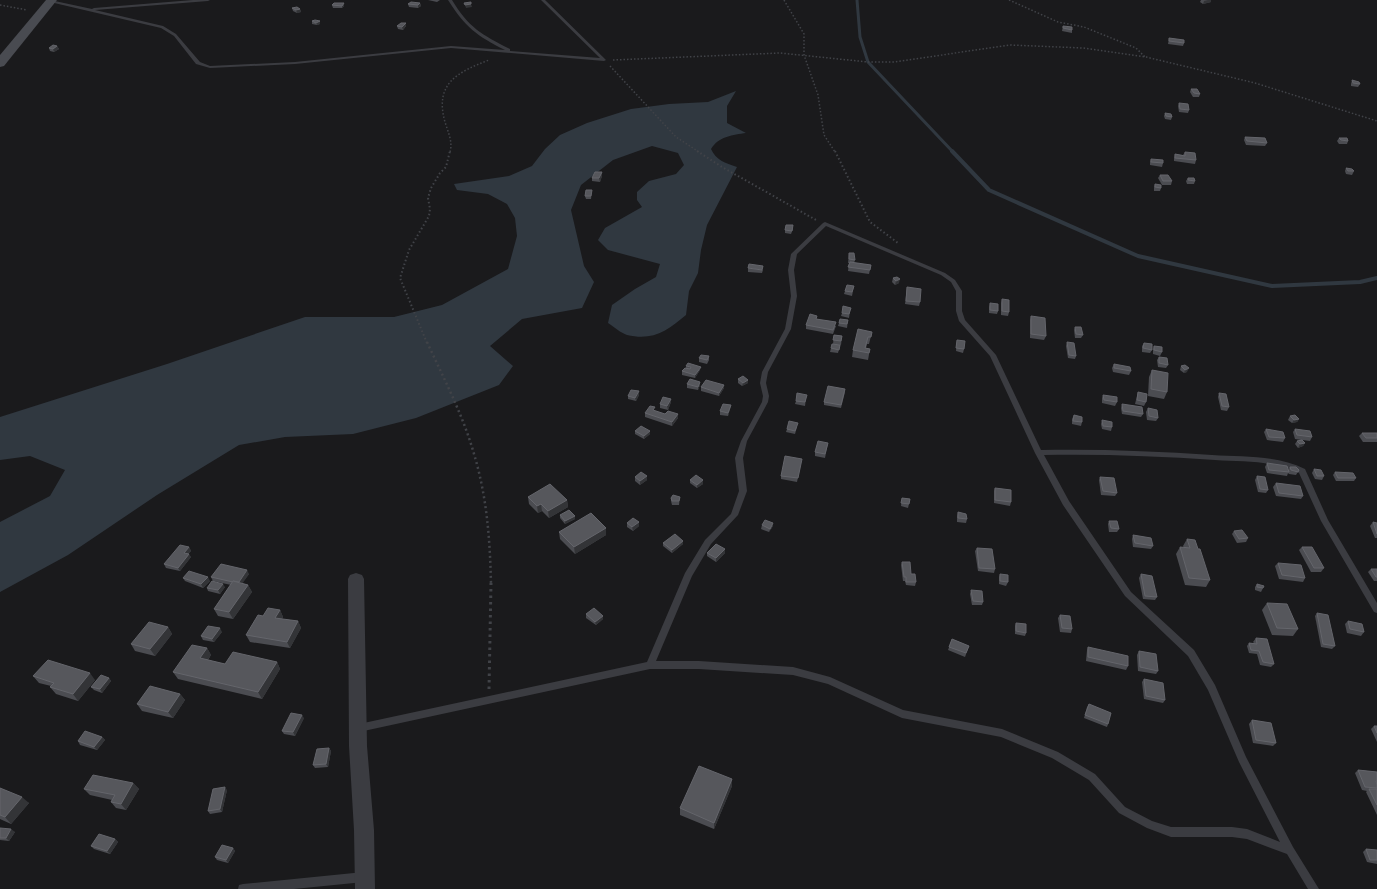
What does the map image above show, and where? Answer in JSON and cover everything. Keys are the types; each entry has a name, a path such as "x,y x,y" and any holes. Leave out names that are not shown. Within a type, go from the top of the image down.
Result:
{"main road":[{"path":"0,63 51,1"}],"street":[{"path":"356,579 357,728 364,830 364,883"}],"lane":[{"path":"88,10 208,0"},
{"path":"450,0 460,18 478,35 512,52"},
{"path":"543,0 604,60"},
{"path":"51,1 162,27 175,35 198,63 210,67 295,63 438,47 604,60"},
{"path":"650,665 688,575 708,542 734,515 743,491 739,458 744,441 765,402 766,396 763,383 765,372 788,329 794,296 790,270 794,254 825,224 943,274 953,281 959,291 959,311 962,321 993,355 1039,453 1066,503 1128,594 1191,653 1212,688 1242,759 1290,850 1314,889"},
{"path":"1039,453 1077,452 1196,456 1272,462 1295,466 1302,471 1325,521 1377,610"},
{"path":"357,728 650,665 699,665 793,671 830,681 902,714 1002,733 1055,755 1092,777 1122,810 1150,825 1171,832 1232,832 1248,834 1290,850"},
{"path":"243,889 364,883"}],"path":[{"path":"784,0 804,34 804,55 818,95 824,135 833,147 870,222 900,244"},
{"path":"1009,0 1058,22 1084,27 1112,38 1136,48 1146,57"},
{"path":"0,5 42,12"},
{"path":"604,60 780,53 868,62 894,62 1010,45 1083,48 1146,57 1255,83 1377,121"},
{"path":"489,699 490,566 486,514 481,480 465,429 400,278 409,250 429,216 430,209 428,198 431,188 440,173 446,167 452,145 442,110 445,92 451,79 468,68 512,52"},
{"path":"604,60 676,137 722,167 803,214 825,224"}],"shaded area":[{"path":"736,91 727,106 727,123 746,133 722,139 718,141 711,149 715,156 737,167 707,225 701,250 698,273 689,291 686,315 672,326 652,336 636,337 625,334 608,323 612,305 656,277 660,264 608,250 598,240 605,228 642,207 637,200 637,192 649,181 676,174 684,165 678,153 652,146 613,160 581,185 571,210 584,266 594,282 582,308 522,319 490,346 513,366 499,385 416,418 353,434 285,437 239,445 157,495 68,555 0,592 0,522 50,496 65,470 30,456 0,460 0,417 167,364 305,317 394,317 442,305 508,269 517,236 515,218 507,204 488,194 457,190 454,184 509,176 532,166 545,149 560,135 587,123 631,109 669,104 708,102"}],"building":[{"path":"411,2 420,3 418,5 408,4"},
{"path":"471,2 471,4 465,5 464,3"},
{"path":"334,3 344,3 342,6 332,5"},
{"path":"297,7 300,9 296,10 292,8"},
{"path":"312,21 320,21 316,23"},
{"path":"401,23 406,23 402,27 397,26"},
{"path":"1063,26 1072,27 1072,30 1063,28"},
{"path":"1169,38 1184,40 1184,43 1169,41"},
{"path":"53,45 57,46 53,49 49,48"},
{"path":"1352,80 1359,82 1360,84 1353,83"},
{"path":"1191,89 1197,89 1200,94 1194,93"},
{"path":"1179,103 1188,104 1189,110 1180,109"},
{"path":"1165,113 1171,114 1172,117 1166,116"},
{"path":"1245,137 1265,138 1267,143 1247,141"},
{"path":"1339,138 1347,138 1348,141 1341,140"},
{"path":"1185,152 1195,153 1196,160 1175,158 1175,154 1185,156"},
{"path":"1151,159 1163,160 1163,163 1151,162"},
{"path":"1346,168 1352,169 1354,171 1348,171"},
{"path":"595,172 602,172 599,178 592,178"},
{"path":"1160,175 1168,175 1172,181 1163,181"},
{"path":"1188,178 1194,178 1195,181 1188,180"},
{"path":"1155,184 1161,185 1161,188 1155,187"},
{"path":"586,190 592,190 591,196 585,196"},
{"path":"786,225 793,225 792,231 785,230"},
{"path":"849,253 854,253 855,260 849,259"},
{"path":"850,262 871,265 870,270 848,267"},
{"path":"749,264 763,266 762,270 748,268"},
{"path":"897,277 900,279 896,281 893,278"},
{"path":"847,285 854,286 852,292 845,291"},
{"path":"907,287 921,289 920,302 906,301"},
{"path":"1002,299 1009,300 1009,312 1002,311"},
{"path":"990,303 998,304 998,311 990,310"},
{"path":"843,306 851,308 849,314 842,313"},
{"path":"810,314 817,316 816,319 836,322 833,330 806,325"},
{"path":"1031,316 1045,318 1046,336 1031,334"},
{"path":"840,319 848,320 847,324 839,323"},
{"path":"1075,327 1081,327 1083,335 1076,334"},
{"path":"858,329 872,332 871,337 868,337 865,348 870,349 869,353 853,350"},
{"path":"834,335 842,336 841,341 833,340"},
{"path":"957,340 965,341 964,349 956,348"},
{"path":"1067,342 1074,343 1076,356 1069,355"},
{"path":"1144,343 1152,344 1152,350 1143,348"},
{"path":"832,344 840,345 839,350 831,348"},
{"path":"1154,346 1162,347 1162,352 1154,350"},
{"path":"701,355 709,356 707,360 699,358"},
{"path":"1159,357 1167,358 1168,365 1159,363"},
{"path":"688,363 701,367 695,375 682,371 685,368 690,369 691,367 686,366"},
{"path":"1114,364 1130,367 1131,371 1114,368"},
{"path":"1185,365 1189,368 1185,370 1181,366"},
{"path":"1152,370 1168,373 1167,392 1151,389"},
{"path":"743,376 748,380 743,383 738,379"},
{"path":"690,379 700,382 698,387 687,384"},
{"path":"706,380 724,385 719,393 701,387"},
{"path":"828,386 845,389 841,405 824,402"},
{"path":"631,390 639,391 635,398 628,396"},
{"path":"1138,392 1147,394 1146,402 1137,400"},
{"path":"797,393 807,395 805,402 796,401"},
{"path":"1219,393 1226,394 1229,407 1222,406"},
{"path":"1103,395 1117,397 1117,402 1104,400"},
{"path":"663,397 671,399 667,406 660,404"},
{"path":"723,404 731,405 728,413 720,411"},
{"path":"1122,404 1142,407 1143,414 1123,411"},
{"path":"650,406 655,407 653,410 665,414 668,411 678,414 672,422 645,413"},
{"path":"1148,408 1157,410 1158,418 1149,416"},
{"path":"1074,415 1082,417 1082,422 1073,421"},
{"path":"1295,415 1299,419 1294,420 1290,416"},
{"path":"1102,420 1112,422 1112,427 1103,426"},
{"path":"789,421 798,423 795,431 787,429"},
{"path":"641,426 650,431 644,436 635,431"},
{"path":"1266,429 1283,432 1285,438 1269,437"},
{"path":"1295,429 1310,431 1312,437 1297,435"},
{"path":"1362,433 1377,433 1377,438 1366,438"},
{"path":"1302,440 1305,443 1300,444 1297,441"},
{"path":"818,441 828,443 825,454 815,452"},
{"path":"785,456 802,459 798,478 781,476"},
{"path":"1267,463 1287,466 1289,472 1269,470"},
{"path":"1290,467 1296,467 1299,470 1298,472 1291,470"},
{"path":"1314,469 1321,470 1324,476 1317,476"},
{"path":"641,472 647,476 640,481 635,477"},
{"path":"1335,472 1353,473 1356,478 1338,478"},
{"path":"696,475 703,480 697,485 690,480"},
{"path":"1257,476 1265,477 1268,490 1260,489"},
{"path":"1100,477 1114,478 1117,493 1103,491"},
{"path":"1276,483 1300,486 1303,496 1279,493"},
{"path":"550,484 567,500 548,511 541,504 537,506 528,497"},
{"path":"995,488 1011,490 1011,502 995,500"},
{"path":"673,495 680,497 679,501 672,501 671,498"},
{"path":"902,498 910,499 909,504 901,503"},
{"path":"569,510 575,516 565,521 560,515"},
{"path":"958,512 966,514 967,519 958,518"},
{"path":"591,513 606,528 574,547 559,532"},
{"path":"633,518 639,522 632,527 627,523"},
{"path":"765,520 773,523 770,529 762,525"},
{"path":"1109,521 1117,521 1119,529 1111,528"},
{"path":"1373,522 1377,523 1377,534"},
{"path":"1242,530 1248,538 1239,539 1234,531"},
{"path":"675,534 683,541 672,550 663,543"},
{"path":"1133,535 1151,538 1153,546 1135,543"},
{"path":"1187,539 1195,540 1198,549 1200,549 1210,580 1189,578 1180,547 1190,548"},
{"path":"716,544 725,549 716,558 707,553"},
{"path":"180,545 189,547 184,553 189,554 178,568 164,564"},
{"path":"1302,547 1312,547 1324,568 1314,568"},
{"path":"977,548 992,549 995,569 979,568"},
{"path":"902,562 910,562 911,574 915,574 916,582 906,582"},
{"path":"1278,563 1301,565 1305,578 1282,575"},
{"path":"221,564 247,570 239,582 211,577"},
{"path":"1371,569 1377,569 1377,577 1376,577"},
{"path":"189,571 208,577 201,584 183,578"},
{"path":"1000,574 1008,575 1008,582 1000,581"},
{"path":"1141,574 1152,576 1157,597 1145,596"},
{"path":"212,581 223,584 218,590 207,588"},
{"path":"233,581 248,585 229,612 214,609"},
{"path":"1257,584 1264,586 1263,588 1257,587"},
{"path":"971,590 982,591 983,602 973,601"},
{"path":"1267,603 1287,604 1298,629 1277,628"},
{"path":"268,608 280,610 275,618 298,621 287,642 246,635 258,615 263,616"},
{"path":"594,608 603,616 595,622 586,614"},
{"path":"1317,613 1328,615 1335,646 1323,644"},
{"path":"1060,615 1070,616 1072,629 1062,628"},
{"path":"1348,621 1362,624 1364,632 1350,629"},
{"path":"149,622 168,627 150,649 131,644"},
{"path":"1016,623 1026,624 1026,633 1016,631"},
{"path":"208,626 220,628 212,639 201,636"},
{"path":"1256,638 1267,639 1274,664 1263,662 1259,651 1251,650 1249,643 1257,644"},
{"path":"952,639 969,646 966,653 949,647"},
{"path":"192,645 207,648 200,658 225,664 233,652 277,662 258,692 173,672"},
{"path":"1088,647 1128,656 1128,666 1088,657"},
{"path":"1139,651 1156,654 1158,671 1140,667"},
{"path":"48,660 90,673 73,694 50,687 54,683 33,676"},
{"path":"101,675 109,678 100,689 91,687"},
{"path":"1144,679 1163,683 1165,700 1146,696"},
{"path":"150,686 180,694 168,712 137,704"},
{"path":"1089,704 1111,713 1108,724 1085,715"},
{"path":"291,713 302,715 293,732 282,731"},
{"path":"1252,720 1271,723 1276,743 1256,740"},
{"path":"1374,726 1377,726 1377,733"},
{"path":"85,731 102,737 94,747 78,741"},
{"path":"329,748 326,764 313,765 317,749"},
{"path":"699,766 732,779 714,823 680,808"},
{"path":"1358,770 1377,772 1377,788 1365,787"},
{"path":"93,775 133,783 121,804 111,802 115,795 84,789"},
{"path":"225,787 220,809 208,811 213,789"},
{"path":"0,788 22,797 5,817 0,815"},
{"path":"1369,789 1377,789 1377,805"},
{"path":"0,828 11,829 6,838 0,838"},
{"path":"99,834 115,839 107,851 91,846"},
{"path":"222,845 233,848 226,860 215,857"},
{"path":"1366,849 1377,850 1377,860 1370,860"}],"waterway":[{"path":"857,0 860,37 868,62 953,152"},
{"path":"952,151 989,190 1138,256 1272,286 1360,282 1377,278"}]}
